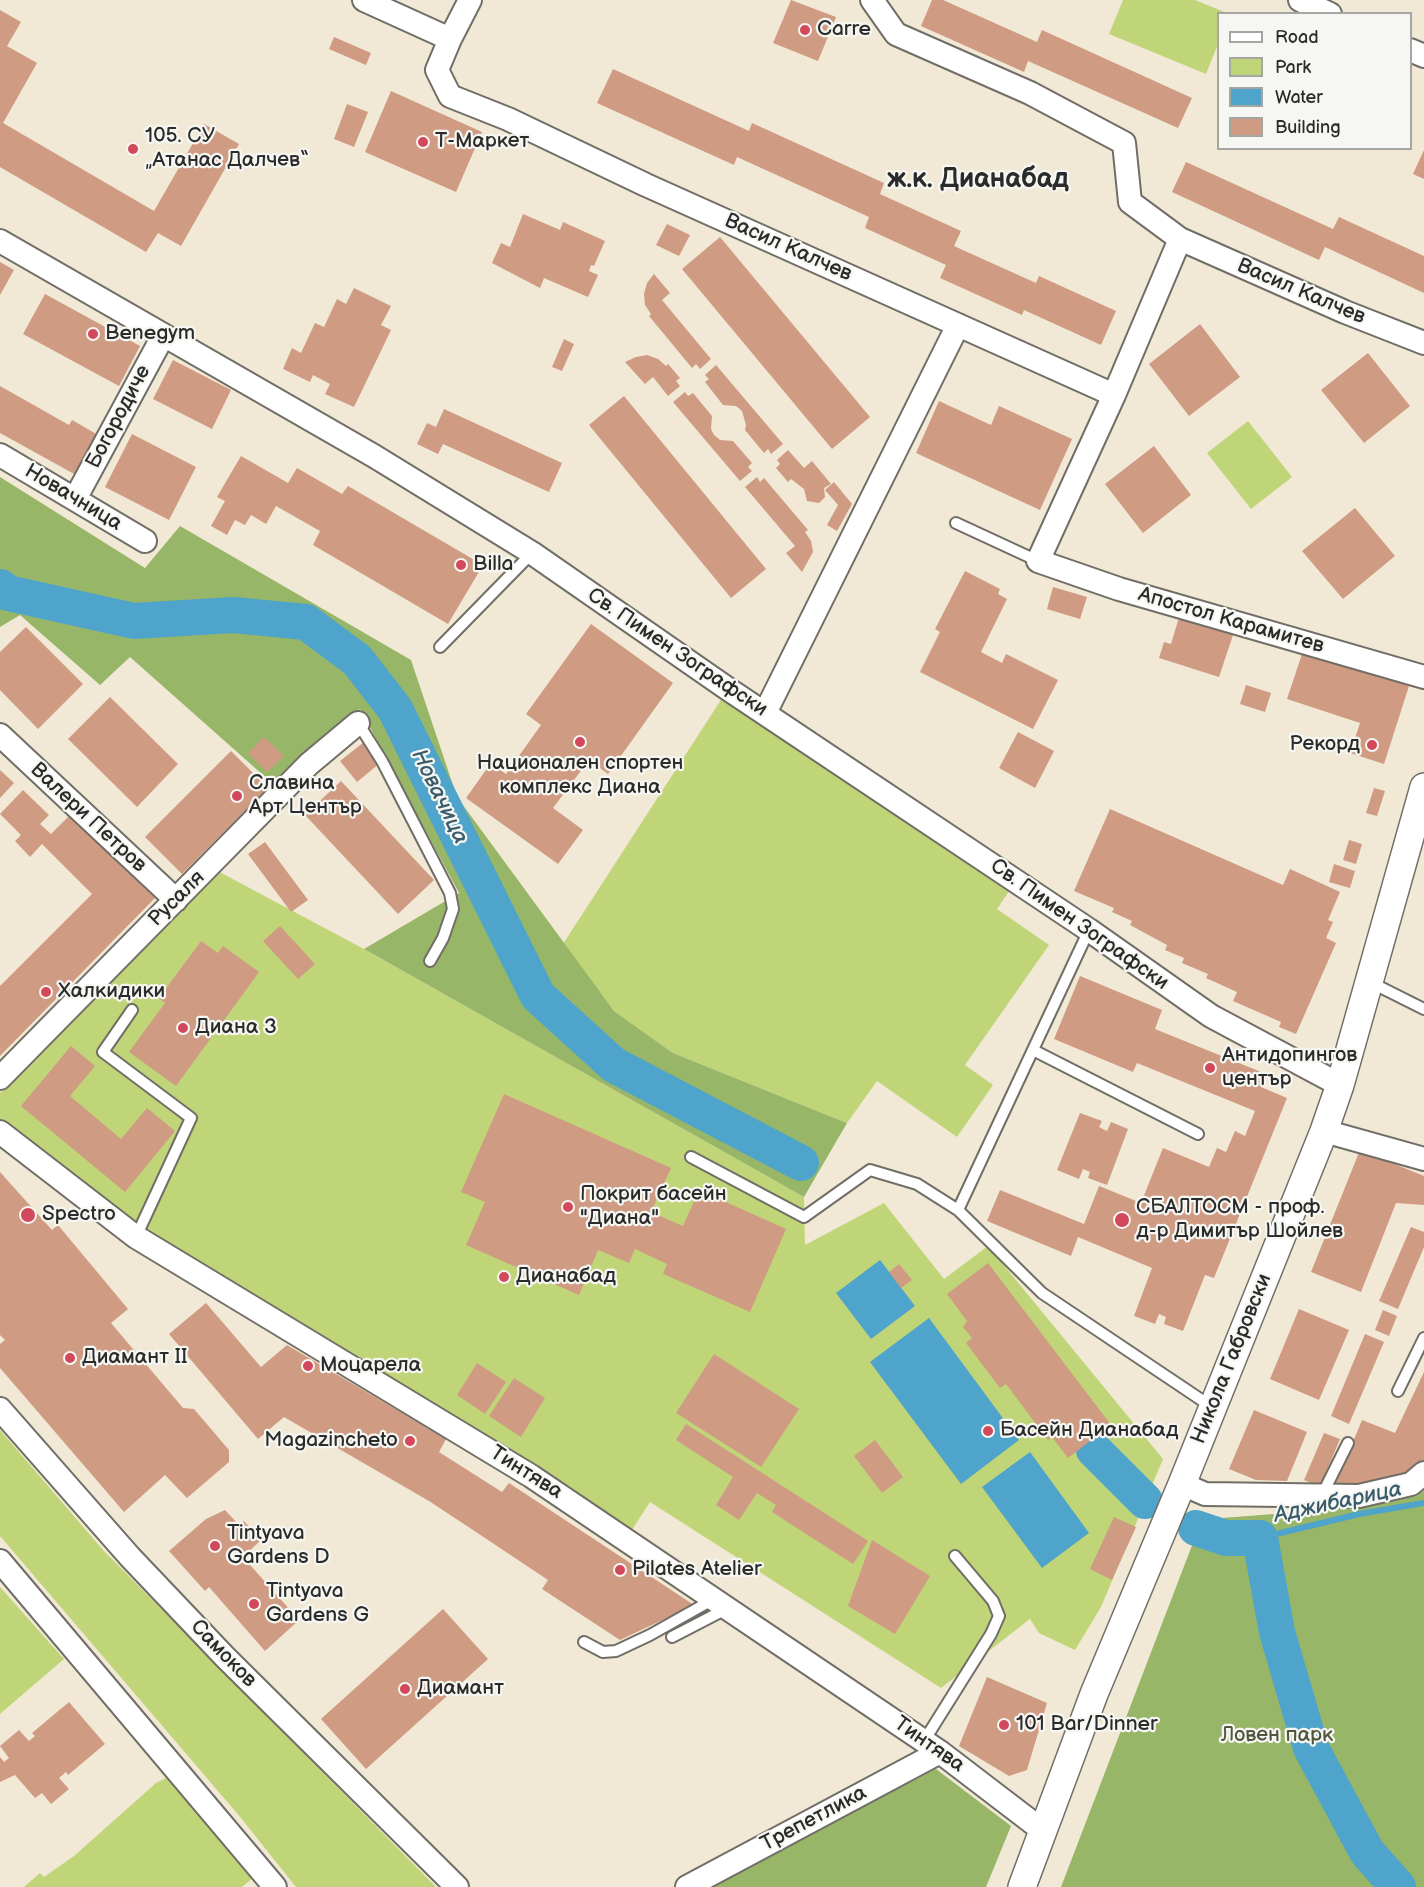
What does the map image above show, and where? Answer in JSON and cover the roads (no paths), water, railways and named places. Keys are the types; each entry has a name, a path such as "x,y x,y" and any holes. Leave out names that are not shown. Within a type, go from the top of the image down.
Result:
{"street":[{"path":"364,0 450,39"},
{"name":"Васил Калчев","path":"470,0 450,39 438,70 450,96 508,119 646,185 1114,395"},
{"name":"Васил Калчев","path":"872,0 896,34 1030,93 1124,142 1130,202 1180,239 1345,312 1424,343"},
{"path":"1300,0 1326,12"},
{"path":"1038,561 1114,395 1180,239"},
{"name":"Св. Пимен Зографски","path":"0,241 374,456 531,553 1089,930 1210,1016 1340,1085"},
{"path":"765,713 958,325"},
{"name":"Богородиче","path":"75,499 164,336"},
{"name":"Новачница","path":"0,455 145,541"},
{"name":"Апостол Карамитев","path":"1038,561 1119,589 1424,677"},
{"name":"Русаля","path":"0,1078 309,764 358,723"},
{"name":"Валери Петров","path":"0,735 176,900"},
{"name":"Никола Габровски","path":"1022,1887 1094,1694 1182,1484 1324,1131 1340,1085 1424,787"},
{"path":"1324,1131 1424,1159"},
{"name":"Тинтява","path":"0,1132 136,1238 531,1476 932,1746 1042,1830"},
{"name":"Самоков","path":"0,1410 130,1557 217,1649 457,1887"},
{"path":"1182,1484 1205,1494 1359,1496 1411,1484 1424,1473"},
{"path":"0,1561 275,1887"},
{"name":"Трепетлика","path":"687,1887 932,1746"}],"lane":[{"name":"Апостол Карамитев","path":"956,523 1038,561"},
{"path":"440,647 531,553"},
{"path":"358,723 382,761 450,893 453,909 443,938 430,961"},
{"path":"958,1210 1089,930"},
{"path":"1369,982 1424,1009"},
{"path":"132,1010 103,1052 190,1119 136,1238"},
{"path":"1034,1050 1198,1134"},
{"path":"691,1157 804,1217 870,1170 917,1184 958,1210 1042,1293 1213,1408"},
{"path":"1398,1391 1424,1338"},
{"path":"1322,1495 1348,1443"},
{"path":"932,1746 999,1616 993,1601 956,1556"},
{"path":"672,1637 721,1604"},
{"path":"584,1642 603,1652 616,1651 721,1604"}],"water":[{"path":"880,1260 915,1306 871,1339 836,1293"},
{"path":"929,1318 1019,1440 961,1484 870,1362"},
{"path":"1030,1452 1089,1533 1042,1568 982,1487"}],"waterway":[{"name":"Новачица","path":"0,587 8,593 134,621 233,615 306,622 357,660 395,709 538,996 614,1065 801,1163"},
{"name":"Новачица","path":"1094,1450 1145,1501"},
{"name":"Аджибарица","path":"1260,1538 1359,1514 1424,1503"},
{"path":"1196,1528 1226,1538 1260,1538 1277,1632 1311,1748 1367,1852 1398,1887"}],"place":[{"name":"Carre","path":"805,30"},
{"name":"Т-Маркет","path":"423,142"},
{"name":"105. СУ „Атанас Далчев“","path":"133,149"},
{"name":"Benegym","path":"93,334"},
{"name":"Billa","path":"461,565"},
{"name":"Национален спортен комплекс Диана","path":"580,742"},
{"name":"Рекорд","path":"1372,745"},
{"name":"Славина Арт Център","path":"237,796"},
{"name":"Халкидики","path":"46,992"},
{"name":"Диана 3","path":"183,1028"},
{"name":"Антидопингов център","path":"1210,1068"},
{"name":"Покрит басейн \"Диана\"","path":"568,1207"},
{"name":"Spectro","path":"28,1215"},
{"name":"СБАЛТОСМ - проф. д-р Димитър Шойлев","path":"1122,1220"},
{"name":"Дианабад","path":"504,1277"},
{"name":"Диамант II","path":"70,1358"},
{"name":"Моцарела","path":"308,1366"},
{"name":"Басейн Дианабад","path":"988,1431"},
{"name":"Magazincheto","path":"410,1441"},
{"name":"Tintyava Gardens D","path":"215,1546"},
{"name":"Pilates Atelier","path":"620,1570"},
{"name":"Tintyava Gardens G","path":"254,1604"},
{"name":"Диамант","path":"405,1689"},
{"name":"101 Bar/Dinner","path":"1004,1725"}],"district":[{"name":"ж.к. Дианабад","path":"978,180"}],"park label":[{"name":"Ловен парк","path":"1277,1736"}]}
